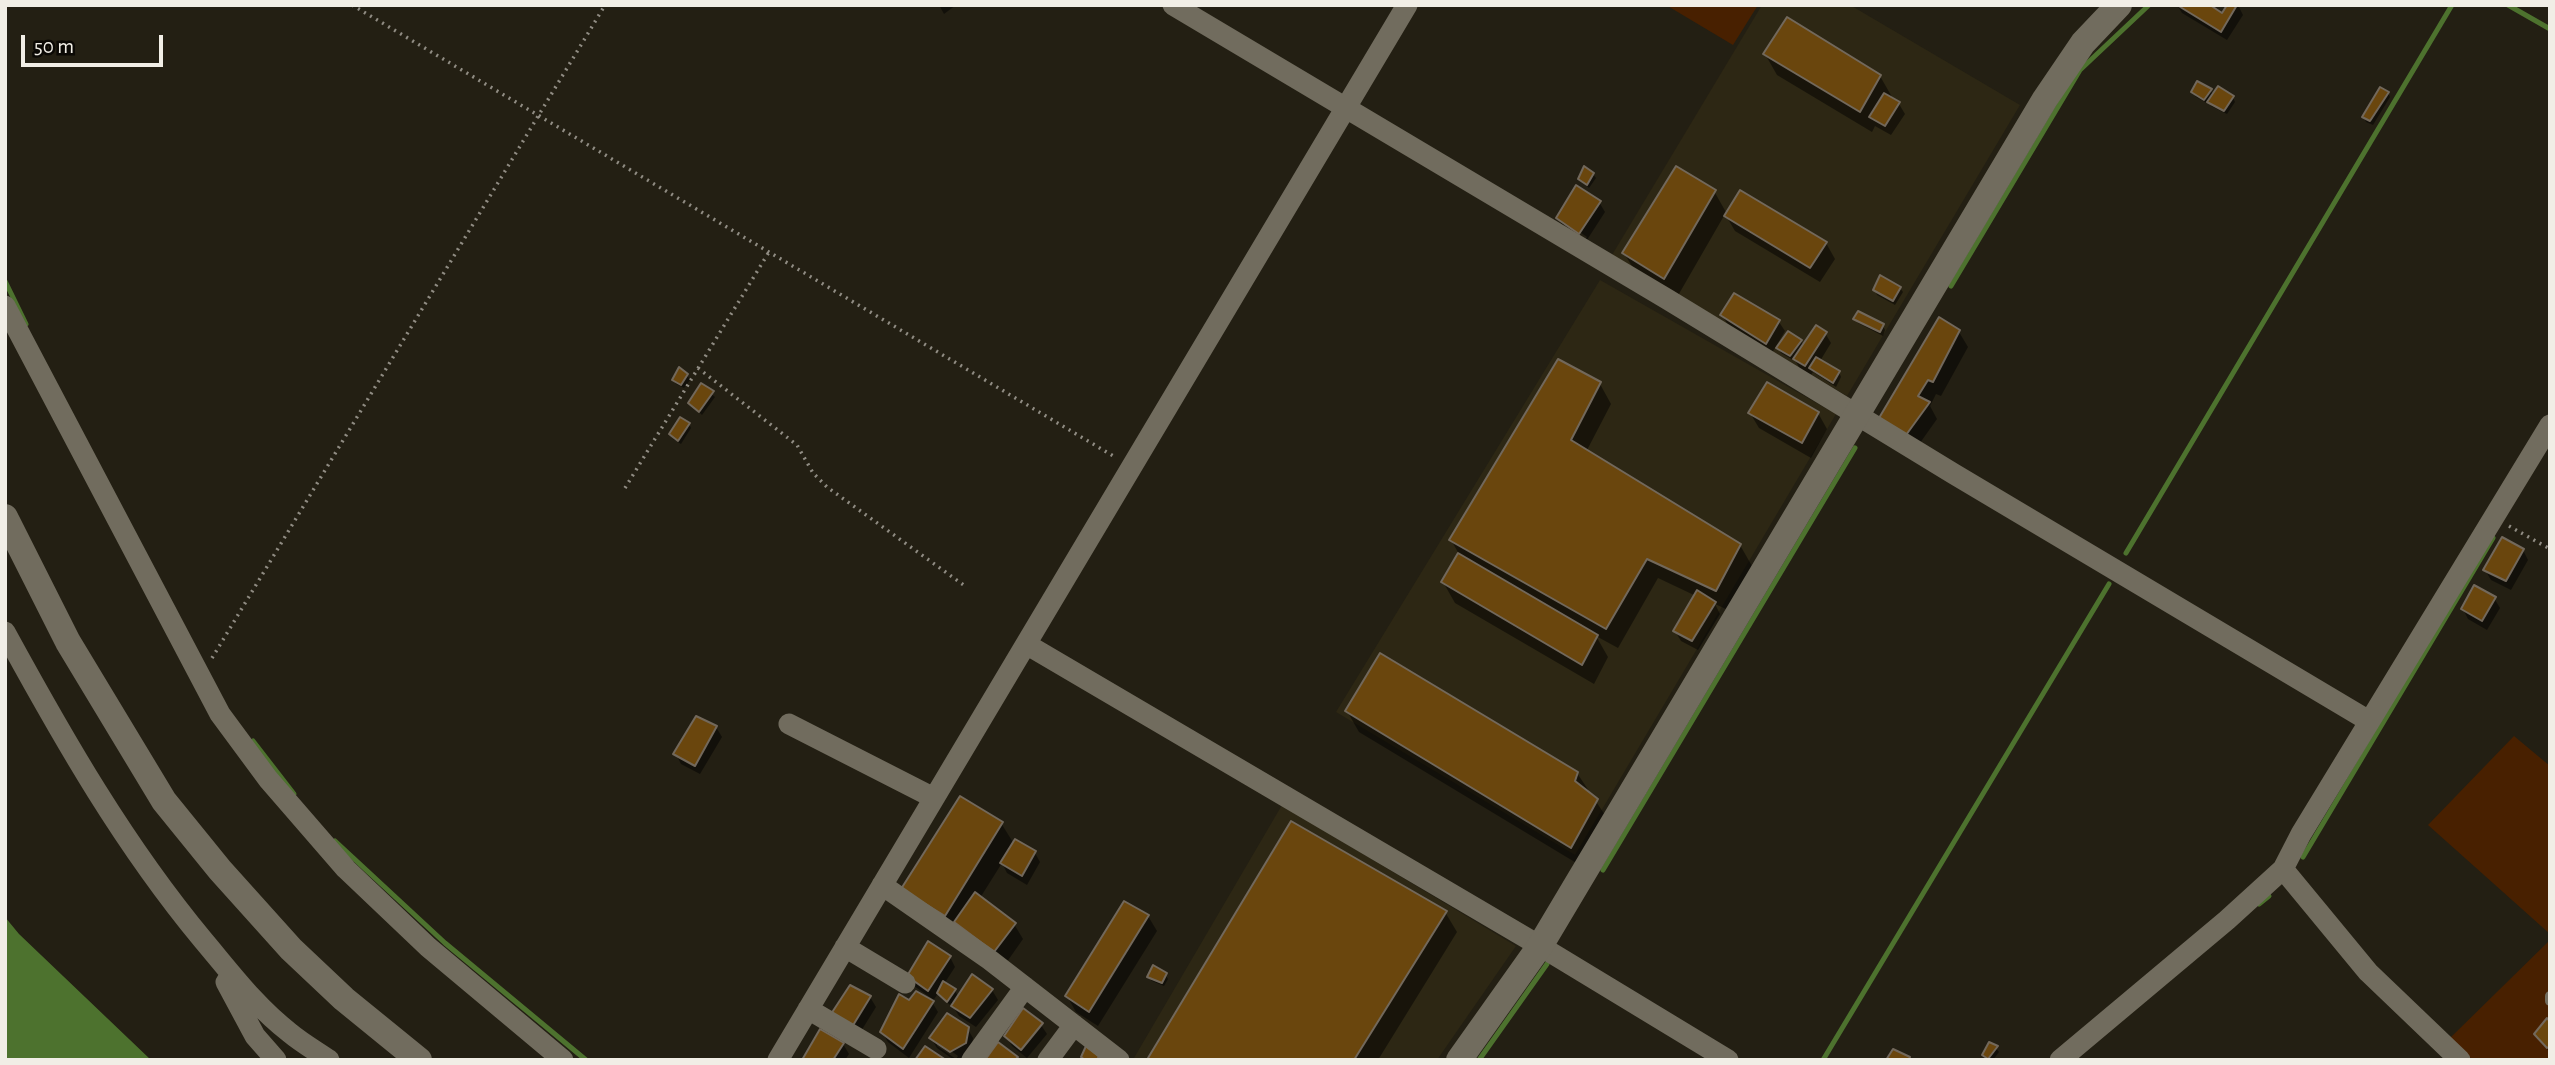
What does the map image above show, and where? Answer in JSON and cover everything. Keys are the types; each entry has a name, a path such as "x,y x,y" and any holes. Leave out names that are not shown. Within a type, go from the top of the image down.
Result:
{"street":[{"path":"1173,5 2369,720"},
{"path":"778,1060 1407,5"},
{"path":"1459,1060 1540,946 2045,99 2083,43 2119,5"},
{"path":"5,306 220,714 268,779 346,869 428,947 563,1060"},
{"path":"2060,1060 2227,920 2283,869 2369,720 2550,425"},
{"path":"5,517 68,642 164,801 220,870 291,949 344,999 419,1060"},
{"path":"5,632 51,717 149,874 243,988 272,1018 329,1060"},
{"path":"1026,644 1540,946 1728,1060"},
{"path":"789,724 934,798"},
{"path":"2283,869 2368,972 2460,1060"},
{"path":"882,885 1025,987 1119,1060"},
{"path":"200,937 255,1036 276,1060"},
{"path":"845,947 905,983"},
{"path":"972,1060 1025,987"},
{"path":"808,1009 876,1049"},
{"path":"1048,1060 1074,1025"}],"path":[{"path":"352,5 1132,467"},
{"path":"200,678 605,5"},
{"path":"625,488 769,252"},
{"path":"698,368 797,445 813,472 827,487 964,586"},
{"path":"2493,517 2550,549"}],"shaded area":[{"path":"1666,5 1758,5 1733,45"},
{"path":"1762,5 1850,5 2020,105 1847,396 1612,255"},
{"path":"1600,280 1836,414 1575,855 1336,712"},
{"path":"2514,736 2550,766 2550,934 2428,825"},
{"path":"1282,805 1516,946 1437,1060 1134,1058"},
{"path":"5,917 19,934 151,1060 5,1060"},
{"path":"2550,940 2550,1060 2473,1060 2449,1039"}],"building":[{"path":"2177,5 2210,5 2222,13 2227,5 2237,5 2221,32"},
{"path":"1787,17 1881,75 1860,112 1763,54"},
{"path":"2197,81 2212,89 2204,100 2191,92"},
{"path":"2218,86 2234,96 2224,111 2207,102"},
{"path":"2380,87 2389,92 2370,121 2362,117"},
{"path":"1884,93 1900,102 1885,126 1869,117"},
{"path":"1584,166 1594,173 1587,185 1578,179"},
{"path":"1676,166 1716,190 1664,279 1622,253"},
{"path":"1576,185 1601,201 1579,234 1556,218"},
{"path":"1740,190 1827,242 1810,268 1724,216"},
{"path":"1880,275 1901,287 1893,301 1873,290"},
{"path":"1734,293 1780,320 1766,344 1720,315"},
{"path":"1858,311 1884,324 1880,332 1853,319"},
{"path":"1939,317 1960,330 1933,382 1928,380 1918,396 1930,402 1906,435 1879,418"},
{"path":"1816,325 1827,332 1805,366 1793,359"},
{"path":"1788,331 1802,340 1790,356 1776,348"},
{"path":"1816,357 1840,371 1833,383 1809,368"},
{"path":"1558,359 1601,382 1571,440 1741,544 1716,591 1647,559 1606,629 1449,540"},
{"path":"679,367 688,374 681,385 672,380"},
{"path":"1767,382 1819,412 1802,443 1748,413"},
{"path":"701,383 714,391 699,412 688,403"},
{"path":"680,417 690,423 678,441 669,434"},
{"path":"2502,537 2524,549 2506,581 2483,570"},
{"path":"1458,553 1598,635 1582,665 1441,582"},
{"path":"2474,585 2496,597 2482,621 2461,609"},
{"path":"1697,590 1716,602 1692,641 1673,631"},
{"path":"1380,653 1578,772 1575,781 1598,799 1571,848 1345,711"},
{"path":"696,716 717,726 695,766 673,754"},
{"path":"960,796 1003,822 945,916 901,889"},
{"path":"1291,821 1447,911 1354,1060 1151,1060 1148,1058"},
{"path":"1015,839 1036,851 1022,876 1000,863"},
{"path":"975,892 1016,923 994,952 954,922"},
{"path":"1124,901 1149,915 1089,1012 1065,996"},
{"path":"928,941 951,956 928,991 907,976"},
{"path":"1153,965 1167,973 1162,983 1147,977"},
{"path":"972,974 993,989 970,1018 951,1006"},
{"path":"943,981 956,989 947,1002 937,993"},
{"path":"850,985 871,996 852,1027 831,1014"},
{"path":"916,991 934,1001 903,1049 880,1032 899,994 909,1000"},
{"path":"1023,1008 1043,1023 1021,1050 1004,1036"},
{"path":"947,1013 969,1027 966,1043 950,1052 929,1038"},
{"path":"2547,1018 2550,1022 2550,1046 2547,1048 2534,1034"},
{"path":"820,1029 844,1043 833,1060 802,1060"},
{"path":"998,1042 1018,1057 1015,1060 985,1060"},
{"path":"1989,1042 1998,1046 1988,1059 1982,1055"},
{"path":"925,1046 946,1060 915,1060"},
{"path":"1086,1046 1099,1056 1097,1060 1085,1060 1081,1057"},
{"path":"1893,1049 1910,1057 1909,1060 1886,1060"}],"waterway":[{"path":"1951,286 2080,70 2149,5"},
{"path":"2126,553 2452,5"},
{"path":"2508,5 2550,29"},
{"path":"5,281 26,324"},
{"path":"1603,870 1855,448"},
{"path":"2303,857 2493,538"},
{"path":"1823,1060 2109,584"},
{"path":"253,741 294,794"},
{"path":"335,841 445,943 586,1060"},
{"path":"2259,904 2269,896"},
{"path":"1479,1060 1547,964"}]}
